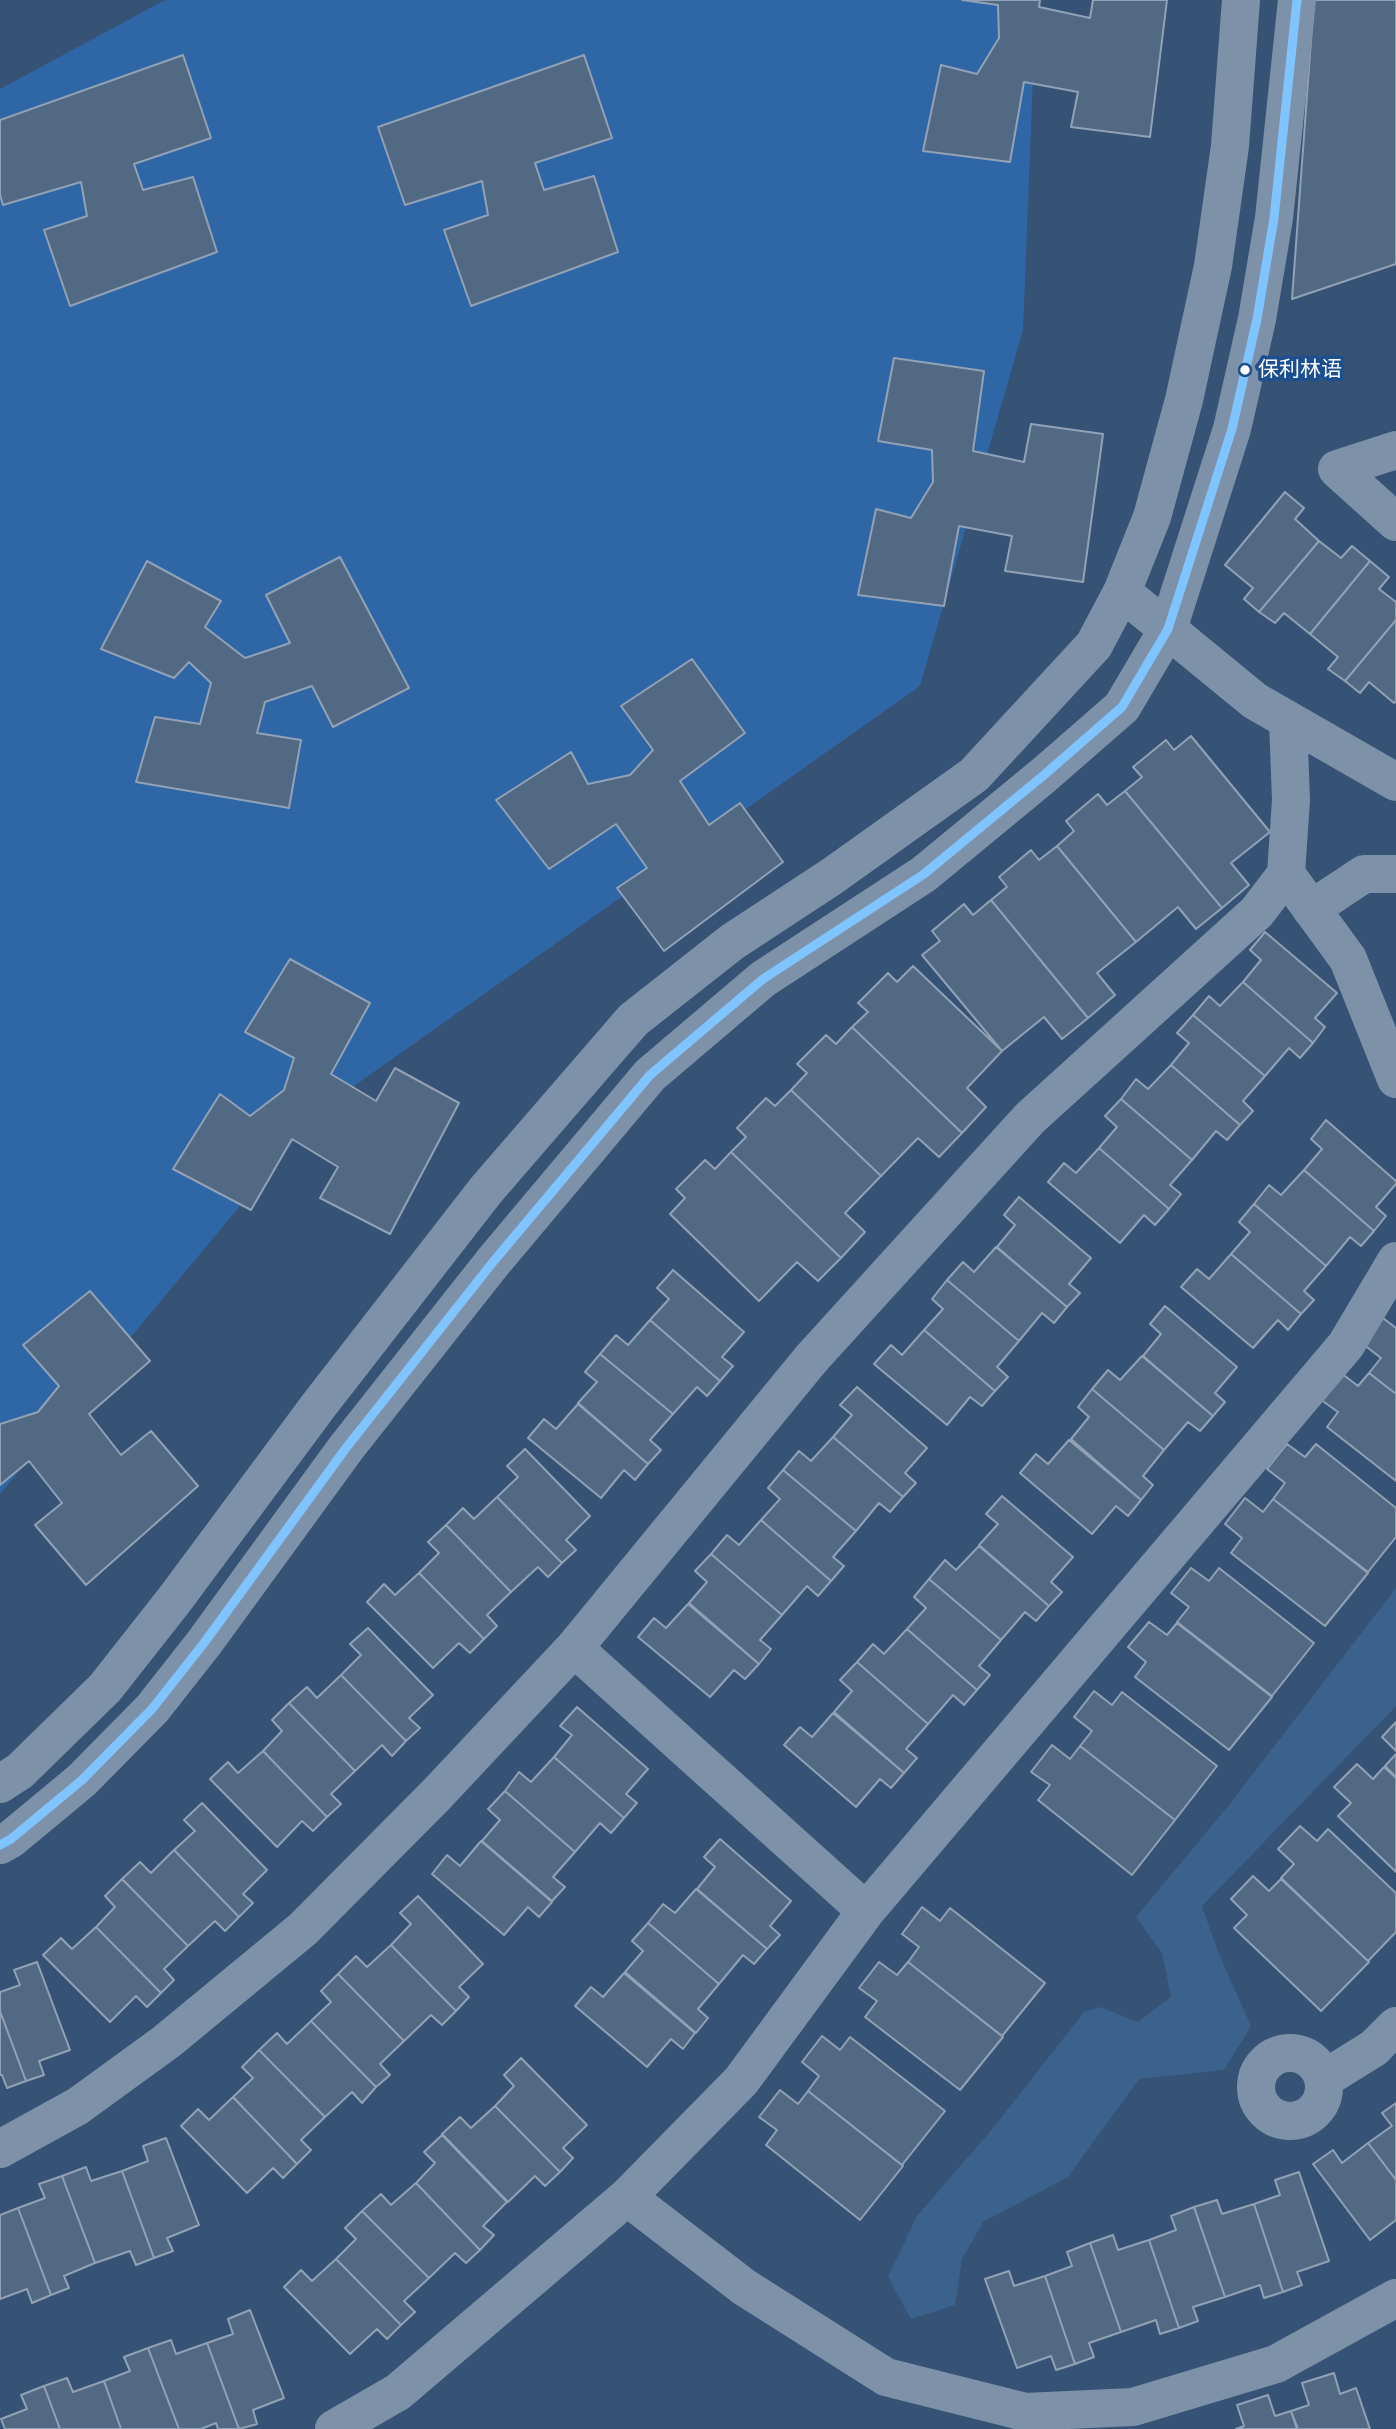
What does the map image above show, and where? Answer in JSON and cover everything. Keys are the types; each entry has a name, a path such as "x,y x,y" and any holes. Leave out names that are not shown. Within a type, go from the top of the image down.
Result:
{"street":[{"path":"0,1784 20,1771 105,1688 486,1190 633,1020 732,942 831,877 974,775 1094,645 1122,592 1152,517 1181,413 1213,266 1230,146 1241,0"},
{"path":"0,1845 82,1780 152,1709 204,1643 346,1448 493,1262 650,1075 763,979 924,874 1122,707 1168,629 1232,429 1257,319 1274,218 1297,0"},
{"path":"1396,450 1337,469 1396,522"},
{"path":"1122,592 1255,701 1396,782"},
{"path":"0,2149 78,2106 166,2042 303,1929 437,1794 574,1648 811,1359 1030,1118 1257,912 1286,874 1291,800 1288,721"},
{"path":"1286,874 1348,960 1396,1079"},
{"path":"1311,909 1364,874 1396,874"},
{"path":"334,2429 398,2392 627,2197 741,2081 866,1911 1346,1345 1396,1261"},
{"path":"574,1648 866,1911"},
{"path":"1324,2079 1374,2048 1396,2026"},
{"path":"627,2197 744,2287 886,2377 1025,2412 1133,2407 1263,2368 1276,2364 1396,2298"}],"shaded area":[{"path":"165,0 1036,0 1023,330 920,686 320,1110 0,1494 0,89"},
{"path":"1396,1588 1396,1706 1202,1906 1218,1952 1251,2026 1224,2070 1139,2079 1068,2177 983,2222 962,2259 955,2305 911,2319 888,2277 917,2216 994,2127 1084,2012 1100,2007 1138,2022 1171,1997 1162,1953 1136,1917 1229,1805"}],"building":[{"path":"962,0 1040,0 1039,7 1090,18 1093,0 1167,0 1150,137 1071,127 1078,92 1024,82 1010,162 923,151 941,65 977,74 999,38 998,5"},
{"path":"1314,0 1396,0 1396,264 1292,299"},
{"path":"183,55 211,138 134,164 143,190 193,177 217,252 70,306 44,230 87,216 81,182 3,205 0,195 0,120"},
{"path":"584,55 612,138 535,163 544,190 594,176 618,252 471,306 444,230 488,215 482,181 405,205 378,127"},
{"path":"894,358 984,371 973,451 1024,462 1031,424 1103,434 1083,582 1005,571 1012,536 959,526 944,606 858,595 876,509 911,518 933,482 932,450 878,441"},
{"path":"1285,492 1304,508 1295,519 1319,541 1259,612 1244,599 1253,588 1225,565"},
{"path":"1319,541 1341,558 1352,546 1370,561 1310,634 1284,613 1275,623 1259,612"},
{"path":"340,557 409,688 333,727 312,686 265,702 257,733 301,740 289,808 136,782 155,717 200,724 211,683 189,662 174,678 101,649 147,561 221,601 205,627 245,658 290,643 266,595"},
{"path":"1370,561 1389,577 1379,589 1396,602 1396,620 1345,681 1328,669 1338,657 1310,634"},
{"path":"1396,620 1394,703 1369,682 1360,693 1345,681"},
{"path":"692,659 745,733 680,781 709,825 740,803 783,862 664,951 617,888 647,868 616,824 549,869 496,800 571,752 588,784 630,775 653,750 621,706"},
{"path":"1191,736 1270,832 1231,863 1249,885 1222,908 1125,791 1142,777 1133,767 1166,740 1174,750"},
{"path":"1125,791 1222,908 1196,929 1178,907 1136,942 1057,846 1074,831 1066,821 1098,794 1107,805"},
{"path":"1057,846 1136,942 1097,973 1115,995 1088,1018 991,900 1007,887 999,877 1031,850 1039,860"},
{"path":"991,900 1088,1018 1062,1039 1044,1017 1002,1051 922,955 940,941 932,931 964,904 973,915"},
{"path":"1265,932 1337,993 1315,1018 1325,1027 1313,1043 1243,982 1261,960 1250,950"},
{"path":"290,959 370,1003 331,1074 376,1101 395,1068 459,1103 390,1234 320,1198 338,1167 292,1139 251,1210 173,1169 220,1094 250,1116 284,1090 294,1058 245,1032"},
{"path":"913,966 1002,1051 967,1088 986,1107 962,1133 852,1027 868,1012 858,1003 888,973 897,982"},
{"path":"1243,982 1313,1043 1300,1058 1289,1048 1265,1076 1193,1015 1209,996 1220,1006"},
{"path":"1193,1015 1265,1076 1243,1101 1253,1111 1240,1125 1171,1065 1189,1043 1177,1033"},
{"path":"852,1027 962,1133 939,1157 918,1138 881,1176 791,1090 807,1073 797,1064 826,1035 836,1044"},
{"path":"1171,1065 1240,1125 1227,1140 1216,1131 1192,1160 1121,1099 1136,1079 1148,1089"},
{"path":"791,1090 881,1176 845,1213 865,1232 841,1258 731,1152 746,1137 737,1128 766,1098 775,1106"},
{"path":"1121,1099 1192,1160 1170,1185 1181,1194 1169,1209 1099,1148 1117,1127 1105,1116"},
{"path":"1326,1120 1396,1181 1376,1207 1386,1216 1374,1231 1304,1170 1322,1149 1311,1139"},
{"path":"1099,1148 1169,1209 1155,1225 1144,1215 1120,1243 1048,1182 1064,1163 1076,1173"},
{"path":"731,1152 841,1258 818,1281 797,1262 759,1301 670,1214 685,1198 676,1189 705,1160 715,1169"},
{"path":"1304,1170 1374,1231 1361,1246 1350,1237 1326,1266 1254,1204 1269,1185 1281,1195"},
{"path":"1019,1197 1091,1258 1069,1284 1080,1293 1067,1307 997,1247 1015,1225 1004,1215"},
{"path":"1254,1204 1326,1266 1304,1291 1314,1300 1301,1314 1231,1254 1250,1232 1239,1222"},
{"path":"996,1247 1067,1307 1054,1323 1042,1313 1019,1341 947,1280 963,1262 974,1272"},
{"path":"1231,1254 1301,1314 1288,1330 1278,1320 1253,1348 1181,1287 1197,1269 1209,1279"},
{"path":"673,1270 744,1332 722,1357 733,1366 720,1381 650,1320 669,1299 657,1288"},
{"path":"947,1280 1019,1341 997,1367 1008,1377 995,1391 924,1330 943,1309 932,1299"},
{"path":"90,1291 150,1361 89,1414 121,1455 151,1431 198,1486 86,1585 35,1525 62,1503 29,1461 0,1485 0,1424 38,1412 59,1386 23,1345"},
{"path":"1165,1306 1237,1367 1215,1393 1225,1402 1213,1416 1143,1356 1161,1334 1150,1324"},
{"path":"1383,1318 1396,1328 1396,1394 1369,1373 1381,1358 1363,1344"},
{"path":"650,1320 720,1381 707,1396 697,1387 673,1414 600,1354 616,1335 628,1345"},
{"path":"924,1330 995,1391 982,1406 970,1397 947,1425 874,1364 891,1345 902,1355"},
{"path":"600,1354 673,1414 650,1440 661,1450 648,1464 578,1403 597,1382 585,1372"},
{"path":"1142,1356 1213,1416 1200,1431 1188,1422 1164,1450 1092,1389 1108,1370 1120,1380"},
{"path":"1341,1373 1358,1386 1369,1373 1396,1394 1396,1481 1327,1427 1338,1412 1320,1399"},
{"path":"857,1387 927,1448 905,1473 916,1483 903,1497 833,1437 852,1415 840,1405"},
{"path":"1092,1389 1164,1450 1143,1476 1153,1485 1141,1500 1071,1439 1089,1417 1078,1407"},
{"path":"578,1404 648,1464 635,1480 624,1470 601,1498 528,1438 544,1419 556,1429"},
{"path":"833,1437 903,1497 890,1512 879,1503 856,1531 783,1470 799,1451 811,1461"},
{"path":"1069,1440 1141,1500 1128,1516 1116,1506 1092,1534 1020,1473 1036,1454 1048,1464"},
{"path":"1287,1444 1305,1457 1316,1444 1396,1508 1396,1537 1368,1572 1273,1499 1285,1483 1267,1469"},
{"path":"525,1449 590,1516 566,1540 576,1550 562,1563 497,1497 518,1477 507,1466"},
{"path":"783,1470 856,1531 833,1557 844,1566 831,1581 761,1520 780,1499 768,1488"},
{"path":"1002,1496 1073,1557 1051,1582 1062,1592 1049,1606 979,1545 998,1524 986,1514"},
{"path":"497,1497 562,1563 548,1577 538,1567 511,1592 446,1525 463,1508 474,1519"},
{"path":"1245,1498 1263,1512 1273,1499 1368,1573 1325,1626 1231,1553 1242,1538 1225,1524"},
{"path":"761,1520 831,1581 818,1596 807,1586 782,1615 711,1554 727,1535 739,1545"},
{"path":"446,1525 511,1592 487,1615 497,1626 484,1639 419,1573 439,1553 428,1542"},
{"path":"979,1546 1049,1606 1036,1621 1025,1612 1001,1640 929,1579 945,1560 956,1570"},
{"path":"711,1554 782,1615 760,1640 771,1649 759,1664 689,1603 707,1582 695,1571"},
{"path":"1191,1568 1209,1581 1219,1568 1314,1643 1272,1696 1177,1622 1189,1607 1171,1593"},
{"path":"419,1573 484,1639 470,1653 459,1643 433,1668 367,1602 384,1584 395,1595"},
{"path":"929,1579 1001,1640 979,1666 990,1675 977,1690 907,1629 926,1608 914,1597"},
{"path":"688,1604 759,1664 745,1679 734,1670 710,1697 638,1637 654,1618 666,1628"},
{"path":"1149,1622 1167,1635 1177,1623 1272,1697 1229,1750 1135,1677 1146,1662 1128,1647"},
{"path":"368,1628 433,1695 409,1718 420,1728 406,1741 341,1675 361,1655 350,1644"},
{"path":"907,1629 977,1690 964,1705 953,1695 928,1724 857,1662 873,1644 884,1654"},
{"path":"857,1662 928,1724 906,1749 917,1758 904,1773 834,1712 852,1691 840,1680"},
{"path":"341,1675 406,1741 392,1756 382,1745 355,1771 289,1703 307,1687 317,1698"},
{"path":"1094,1691 1112,1705 1122,1692 1217,1766 1175,1820 1080,1746 1092,1731 1074,1717"},
{"path":"289,1703 355,1771 331,1794 341,1804 327,1817 263,1751 282,1731 272,1720"},
{"path":"577,1707 648,1769 626,1794 637,1803 624,1818 554,1757 572,1735 560,1726"},
{"path":"833,1713 904,1773 891,1788 880,1779 856,1807 784,1745 800,1727 812,1737"},
{"path":"1396,1722 1396,1751 1382,1737"},
{"path":"1052,1745 1070,1759 1080,1746 1175,1820 1132,1875 1038,1800 1050,1785 1031,1772"},
{"path":"263,1751 327,1817 313,1831 302,1821 277,1847 210,1779 228,1762 238,1773"},
{"path":"1396,1754 1396,1777 1385,1766"},
{"path":"554,1757 624,1818 611,1833 600,1823 575,1852 505,1791 519,1772 531,1782"},
{"path":"1357,1764 1373,1779 1384,1767 1396,1778 1396,1872 1338,1816 1351,1803 1334,1787"},
{"path":"505,1791 575,1852 553,1877 565,1887 552,1901 482,1841 500,1820 488,1809"},
{"path":"202,1803 267,1870 243,1894 253,1903 239,1917 174,1850 195,1831 184,1820"},
{"path":"1300,1826 1317,1841 1328,1829 1396,1893 1396,1932 1368,1961 1281,1878 1294,1864 1278,1849"},
{"path":"720,1839 791,1901 770,1926 780,1935 767,1949 697,1889 715,1867 704,1857"},
{"path":"481,1841 552,1902 539,1917 528,1907 504,1935 432,1874 447,1855 460,1866"},
{"path":"174,1850 239,1917 225,1931 215,1921 188,1946 122,1879 140,1862 151,1873"},
{"path":"1253,1876 1269,1891 1281,1879 1369,1962 1321,2011 1234,1928 1247,1915 1231,1899"},
{"path":"122,1879 188,1946 164,1969 174,1980 161,1993 96,1927 115,1907 105,1896"},
{"path":"696,1889 767,1949 754,1964 743,1955 719,1984 648,1923 663,1904 675,1913"},
{"path":"418,1896 483,1964 459,1987 469,1997 456,2011 391,1945 411,1924 400,1913"},
{"path":"922,1907 940,1921 950,1908 1045,1983 1002,2036 908,1962 919,1947 902,1934"},
{"path":"648,1923 719,1984 698,2009 708,2018 696,2033 625,1972 643,1951 632,1941"},
{"path":"96,1927 161,1993 147,2007 136,1996 110,2022 43,1955 61,1938 72,1949"},
{"path":"391,1945 456,2011 442,2025 431,2015 404,2041 338,1974 356,1956 367,1967"},
{"path":"37,1962 70,2050 39,2061 44,2075 26,2081 0,2011 0,1992 20,1985 14,1970"},
{"path":"879,1962 897,1975 908,1962 1003,2037 960,2090 865,2017 877,2001 859,1988"},
{"path":"624,1973 695,2033 683,2049 671,2039 647,2067 575,2006 591,1987 603,1997"},
{"path":"338,1974 404,2041 380,2064 390,2075 376,2087 311,2021 331,2002 321,1991"},
{"path":"0,2011 26,2081 7,2088 0,2075"},
{"path":"311,2021 376,2087 362,2103 352,2092 325,2117 259,2050 277,2033 287,2044"},
{"path":"822,2036 840,2050 850,2037 945,2111 902,2165 808,2091 819,2076 802,2062"},
{"path":"259,2050 325,2117 301,2140 311,2150 297,2164 233,2097 253,2078 242,2067"},
{"path":"521,2058 587,2125 563,2148 573,2158 560,2172 495,2106 514,2086 504,2075"},
{"path":"780,2090 798,2104 808,2091 903,2166 860,2220 766,2145 777,2130 759,2117"},
{"path":"233,2097 297,2164 283,2178 273,2168 247,2193 181,2126 198,2109 209,2120"},
{"path":"1396,2103 1396,2180 1368,2143 1392,2126 1382,2113"},
{"path":"495,2106 560,2172 545,2186 535,2176 508,2202 442,2134 460,2117 471,2128"},
{"path":"442,2135 507,2202 483,2226 494,2235 480,2250 416,2183 435,2163 424,2152"},
{"path":"166,2138 199,2225 167,2238 173,2251 154,2258 122,2171 148,2161 143,2146"},
{"path":"1368,2143 1396,2180 1396,2220 1370,2240 1313,2164 1333,2150 1342,2163"},
{"path":"86,2167 91,2181 122,2171 154,2258 136,2265 130,2251 95,2263 62,2176"},
{"path":"1299,2172 1329,2261 1297,2272 1302,2285 1283,2292 1254,2204 1280,2195 1275,2180"},
{"path":"62,2176 95,2263 64,2276 69,2288 51,2295 18,2208 45,2198 39,2184"},
{"path":"416,2183 480,2250 466,2263 455,2253 429,2278 362,2211 381,2194 391,2205"},
{"path":"1217,2200 1222,2214 1254,2204 1283,2292 1264,2298 1260,2285 1225,2297 1194,2207"},
{"path":"1194,2207 1225,2297 1193,2307 1198,2321 1179,2328 1149,2240 1176,2230 1171,2216"},
{"path":"18,2208 51,2295 32,2303 27,2289 0,2299 0,2215"},
{"path":"362,2211 429,2278 404,2301 415,2312 401,2325 336,2259 356,2239 345,2228"},
{"path":"1113,2235 1118,2250 1149,2240 1179,2328 1160,2334 1156,2320 1121,2332 1090,2243"},
{"path":"1090,2243 1121,2332 1089,2343 1094,2357 1075,2364 1045,2276 1072,2266 1067,2252"},
{"path":"336,2259 401,2325 387,2339 377,2329 350,2354 284,2287 301,2270 312,2281"},
{"path":"1009,2271 1014,2286 1045,2276 1075,2364 1056,2370 1051,2356 1017,2368 985,2279"},
{"path":"250,2310 284,2398 253,2410 257,2424 239,2429 207,2343 233,2334 228,2319"},
{"path":"171,2340 176,2354 207,2343 239,2429 218,2429 216,2423 201,2429 179,2429 148,2348"},
{"path":"148,2348 179,2429 121,2429 104,2381 130,2371 124,2357"},
{"path":"1334,2373 1340,2394 1356,2388 1370,2429 1298,2429 1291,2411 1309,2405 1302,2383"},
{"path":"67,2378 73,2392 104,2381 121,2429 60,2429 44,2386"},
{"path":"44,2386 60,2429 5,2429 1,2419 27,2409 21,2395"},
{"path":"1268,2395 1275,2416 1291,2411 1297,2429 1236,2429 1244,2426 1237,2405"}],"transit line":[{"path":"0,1845 11,1839 82,1780 152,1709 204,1643 346,1448 493,1262 650,1075 763,979 924,874 1122,707 1168,629 1232,429 1257,319 1274,218 1297,0"}],"place":[{"name":"保利林语","path":"1245,370"}]}
